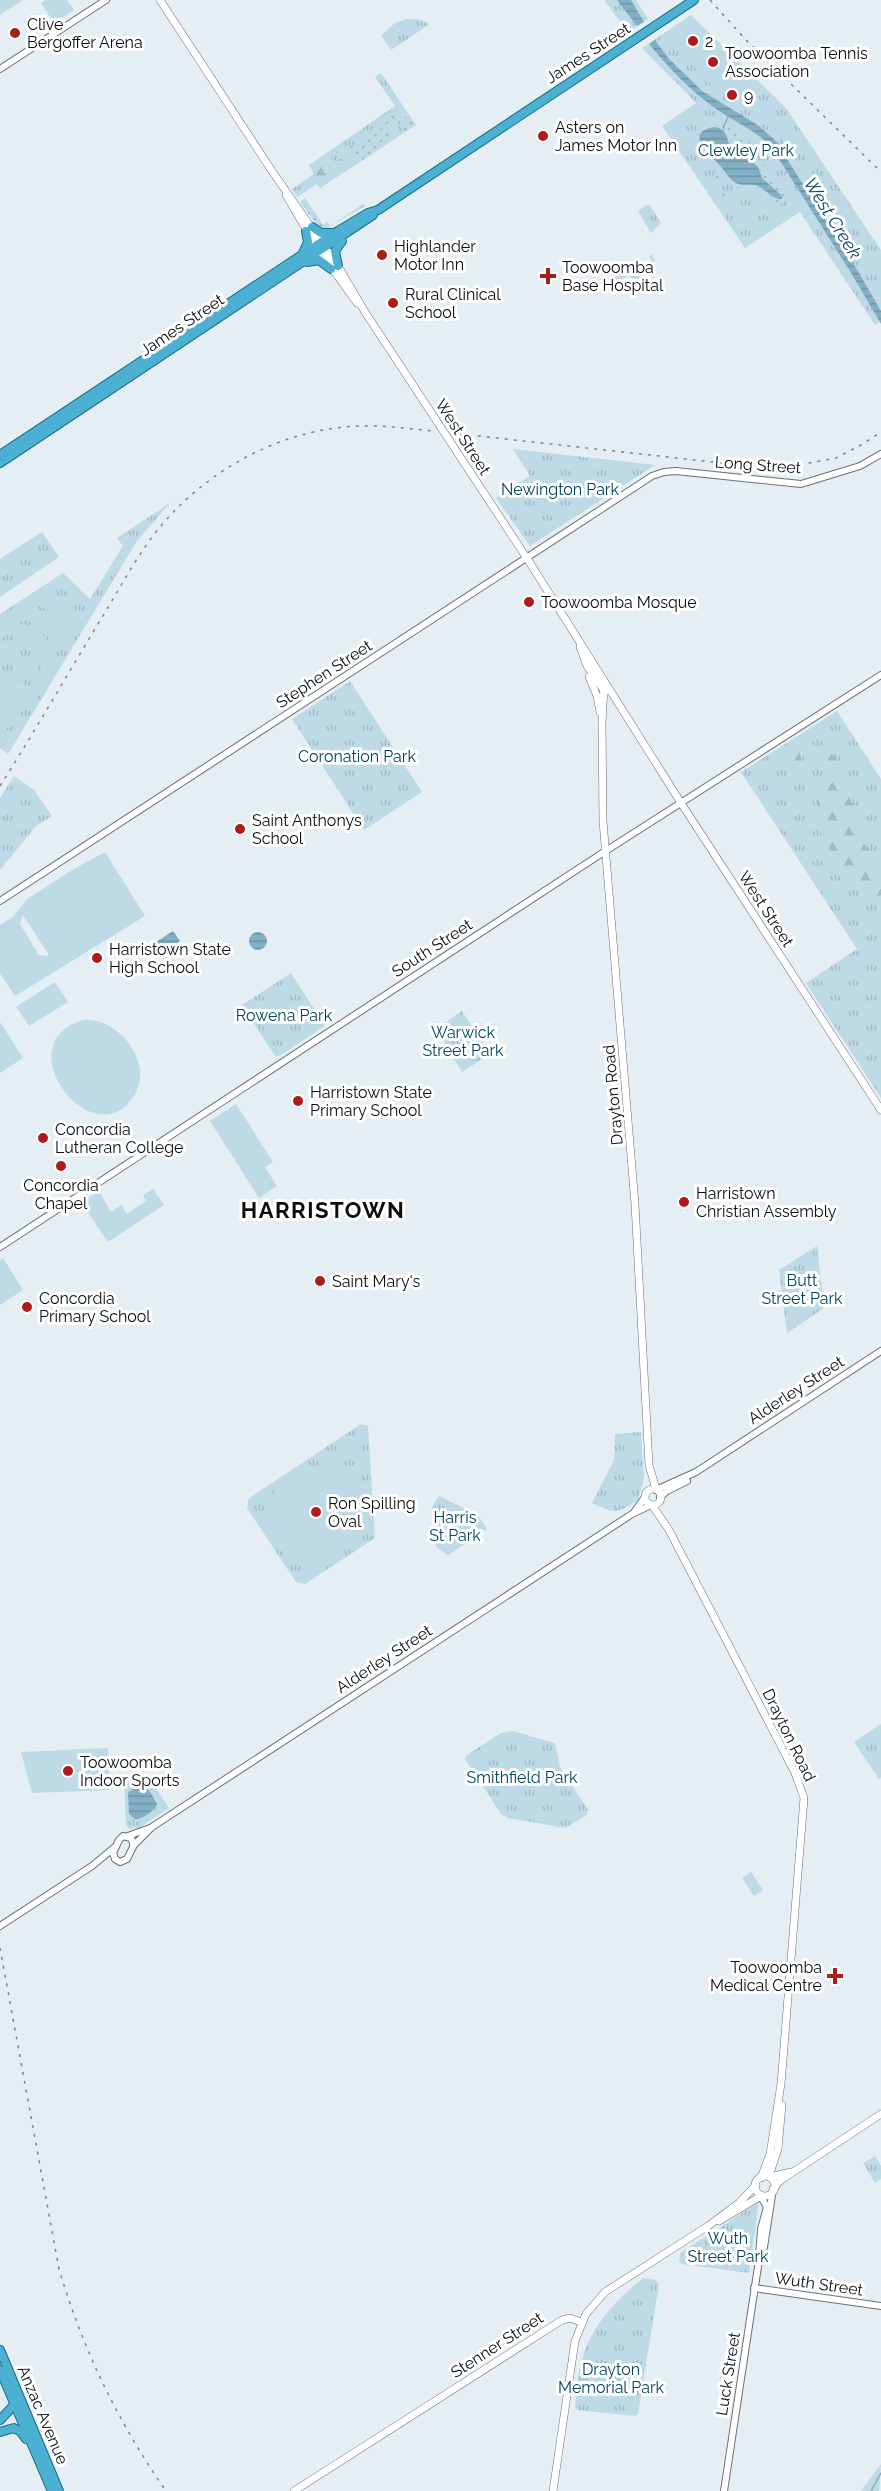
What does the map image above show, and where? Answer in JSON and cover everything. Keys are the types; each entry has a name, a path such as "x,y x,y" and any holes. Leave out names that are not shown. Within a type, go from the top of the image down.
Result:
{"highway":[{"name":"James Street","path":"0,464 321,247 353,230 378,210 694,0"},
{"name":"James Street","path":"321,247 338,231 378,210"},
{"path":"338,231 323,234 309,229 308,244 302,260 319,260 334,267 336,247 353,230"},
{"name":"James Street","path":"0,455 302,260"},
{"name":"Anzac Avenue","path":"0,2350 59,2491"},
{"name":"Anzac Avenue","path":"0,2370 52,2491"},
{"path":"0,2420 15,2405"},
{"path":"0,2432 11,2428 17,2429 35,2451"}],"main road":[{"name":"West Street","path":"160,0 527,558 577,639"},
{"path":"577,639 629,722"},
{"path":"577,639 597,696 602,724"},
{"path":"586,651 602,681 604,692 602,724"},
{"path":"587,666 604,692 629,722"},
{"name":"West Street","path":"629,722 881,1110"},
{"name":"Drayton Road","path":"602,724 604,852 635,1204 649,1465 646,1502 666,1524 795,1773 804,1798 779,2145 770,2176"},
{"name":"Drayton Road","path":"649,1465 666,1524"},
{"path":"646,1494 656,1490"},
{"path":"651,1505 660,1499"},
{"name":"Drayton Road","path":"761,2178 771,2154 782,2084"},
{"path":"708,2226 768,2195 796,2170 881,2114"},
{"path":"774,2160 776,2167 784,2174"},
{"path":"553,2491 575,2341 581,2322 591,2307 605,2292 740,2203 761,2178 796,2170"},
{"path":"770,2176 774,2182 773,2189"},
{"path":"756,2185 755,2191 761,2197"},
{"name":"Stenner Street","path":"294,2491 562,2320 570,2318 581,2322"}],"street":[{"path":"0,69 106,0"},
{"name":"Long Street","path":"664,472 801,484 861,466 881,454"},
{"name":"Stephen Street","path":"0,901 652,476 664,472"},
{"name":"South Street","path":"0,1247 604,852 881,675"},
{"name":"Alderley Street","path":"660,1499 696,1472 881,1351"},
{"name":"Alderley Street","path":"656,1490 696,1472"},
{"name":"Alderley Street","path":"632,1514 646,1494"},
{"name":"Alderley Street","path":"133,1846 152,1827 632,1514 651,1505"},
{"name":"Alderley Street","path":"128,1836 152,1827"},
{"path":"0,1926 92,1866 115,1846 120,1838 128,1836 133,1840 133,1846 126,1860 107,1860 92,1866"},
{"path":"115,1846 113,1854 116,1860"},
{"name":"Luck Street","path":"759,2260 764,2247 773,2189"},
{"name":"Luck Street","path":"724,2491 766,2207 761,2197"},
{"name":"Wuth Street","path":"754,2288 881,2306"}],"green space":[{"path":"0,0 23,0 0,15"},
{"path":"46,0 67,0 74,10 54,23 41,3"},
{"path":"604,0 636,0 648,19 628,32"},
{"name":"Clewley Park","path":"691,15 786,108 881,250 881,321 875,325 800,212 745,248 662,126 696,103 642,48"},
{"name":"Toowoomba Tennis Association","path":"691,15 761,85 736,109 662,35"},
{"path":"406,19 417,19 430,24 391,50 381,35 395,23"},
{"path":"381,73 416,125 320,188 317,184 297,197 292,189 314,174 309,165 395,106 375,77"},
{"path":"396,108 397,115 380,130 375,122"},
{"path":"409,115 416,125 404,132 397,122"},
{"path":"728,120 740,129 752,150 735,143 733,138 730,139 724,129"},
{"path":"386,128 394,139 363,160 359,154 350,154 349,147"},
{"path":"730,140 757,157 779,182 789,198 779,206 762,197 754,188 756,185 772,197 782,196 762,178 758,167 744,154 742,157 730,146"},
{"path":"338,146 341,150 331,158 333,161 359,153 363,160 320,188 312,176 315,174 309,165"},
{"path":"717,165 729,180 727,185 718,173 719,184 724,194 727,194 726,201 715,185"},
{"path":"305,198 323,225 327,222 330,226 363,204 365,206 325,229 316,224 300,202"},
{"path":"646,205 650,206 661,223 651,233 638,211"},
{"path":"652,255 655,260 650,271 636,280 629,276 616,281 614,277 627,272 632,274 651,260 649,257"},
{"name":"Newington Park","path":"513,449 655,465 530,546 496,498 530,476"},
{"path":"170,503 137,541 8,754 0,748 0,614 63,573 90,599 123,546 117,538"},
{"path":"42,532 59,557 0,597 0,559"},
{"path":"58,601 58,605 80,611 56,654 53,612 37,605"},
{"path":"40,613 38,626 18,617 19,616"},
{"path":"1,624 29,625 40,632 50,650 50,662 29,700 13,722 0,734 0,726 25,695 43,659 40,643 29,634 14,633 0,639"},
{"path":"0,672 25,684 0,712"},
{"name":"Coronation Park","path":"350,681 422,792 364,830 292,719"},
{"path":"837,711 881,779 881,1098 806,983 857,949 741,772"},
{"path":"796,739 804,770 799,775 792,775 781,759 781,749"},
{"path":"827,751 835,756 842,784 855,809 858,832 881,875 881,902 861,886 832,853 822,837 818,806 819,795 829,765 825,757"},
{"path":"14,776 34,790 52,816 35,827 0,870 0,798"},
{"path":"105,852 145,916 15,996 0,973 0,925 13,917 27,899","holes":["23,915 49,955 39,955 20,924"]},
{"name":"Rowena Park","path":"291,973 325,1026 279,1056 275,1056 242,1005"},
{"path":"55,982 68,1002 29,1026 16,1007"},
{"name":"Warwick Street Park","path":"462,1011 490,1054 462,1072 436,1029"},
{"path":"83,1020 96,1021 109,1026 130,1044 136,1057 140,1070 139,1083 134,1096 117,1112 98,1114 79,1106 63,1090 54,1071 52,1050 61,1032"},
{"path":"0,1022 23,1058 0,1073"},
{"path":"236,1104 273,1162 265,1167 277,1186 259,1198 210,1121"},
{"path":"153,1189 164,1205 108,1242 81,1202 99,1191 111,1212 121,1205 127,1214 146,1201 143,1195"},
{"name":"Butt Street Park","path":"817,1246 824,1308 787,1333 779,1270"},
{"path":"3,1258 23,1290 0,1305 0,1260"},
{"path":"361,1424 368,1426 375,1538 305,1584 296,1582 247,1508 249,1498"},
{"path":"641,1432 644,1479 638,1500 616,1511 592,1503 614,1460 615,1434"},
{"name":"Ron Spilling Oval","path":"316,1466 334,1469 349,1479 359,1494 362,1512 359,1530 349,1545 334,1555 316,1558 298,1555 283,1545 273,1530 270,1512 273,1494 283,1479 298,1469"},
{"name":"Harris St Park","path":"439,1496 478,1515 487,1529 448,1555 436,1547 432,1507"},
{"path":"881,1724 881,1778 879,1779 854,1742"},
{"name":"Smithfield Park","path":"512,1731 555,1743 560,1767 588,1810 587,1815 565,1828 508,1818 501,1814 465,1759 467,1755 501,1733"},
{"name":"Toowoomba Indoor Sports","path":"108,1748 110,1790 32,1793 21,1752"},
{"path":"151,1781 169,1808 139,1828 129,1829 126,1825 124,1783"},
{"path":"751,1872 763,1890 754,1896 742,1878"},
{"path":"875,2156 881,2166 881,2179 875,2183 863,2163"},
{"name":"Wuth Street Park","path":"759,2202 749,2273 682,2264 679,2261 680,2253"},
{"name":"Drayton Memorial Park","path":"643,2278 656,2280 659,2284 638,2414 635,2416 577,2410 575,2407 579,2371 586,2347 606,2314"},
{"path":"881,2464 879,2491 861,2491"}],"shaded area":[{"path":"617,0 631,0 644,22 637,26"},
{"path":"655,40 669,59 702,91 756,124 775,140 881,311 881,324 770,145 712,106 687,85 649,44"},
{"path":"714,127 724,131 730,146 742,157 744,154 758,167 762,178 782,196 782,199 775,198 758,186 740,184 731,179 707,152 700,140 700,135 704,130"},
{"path":"173,931 180,941 162,952 156,942"},
{"path":"258,932 264,935 267,941 264,947 258,950 252,947 249,941 252,935"},
{"path":"143,1787 149,1790 157,1804 148,1814 135,1819 129,1814 128,1793 134,1788"}],"waterway":[{"path":"723,128 729,115"},
{"path":"871,2491 881,2473"}],"railway":[{"path":"710,0 745,39 881,172"},
{"path":"0,786 144,549 160,527 201,487 250,455 304,434 332,428 361,426 434,431"},
{"path":"460,434 777,469 836,458 881,432"},
{"path":"0,1948 59,2269 79,2328 117,2412 166,2491"}],"place":[{"name":"Clive Bergoffer Arena","path":"15,33"},
{"name":"2","path":"693,41"},
{"name":"Toowoomba Tennis Association","path":"713,62"},
{"name":"9","path":"732,95"},
{"name":"Asters on James Motor Inn","path":"543,136"},
{"name":"Highlander Motor Inn","path":"382,255"},
{"name":"Toowoomba Base Hospital","path":"548,276"},
{"name":"Rural Clinical School","path":"393,303"},
{"name":"Toowoomba Mosque","path":"529,602"},
{"name":"Saint Anthonys School","path":"240,829"},
{"name":"Harristown State High School","path":"97,958"},
{"name":"Harristown State Primary School","path":"298,1101"},
{"name":"Concordia Lutheran College","path":"43,1138"},
{"name":"Concordia Chapel","path":"61,1166"},
{"name":"Harristown Christian Assembly","path":"684,1202"},
{"name":"Saint Mary's","path":"320,1281"},
{"name":"Concordia Primary School","path":"27,1307"},
{"name":"Ron Spilling Oval","path":"316,1512"},
{"name":"Toowoomba Indoor Sports","path":"68,1771"},
{"name":"Toowoomba Medical Centre","path":"835,1976"}],"district":[{"name":"HARRISTOWN","path":"323,1210"}],"water label":[{"name":"West Creek","path":"833,218"}]}
